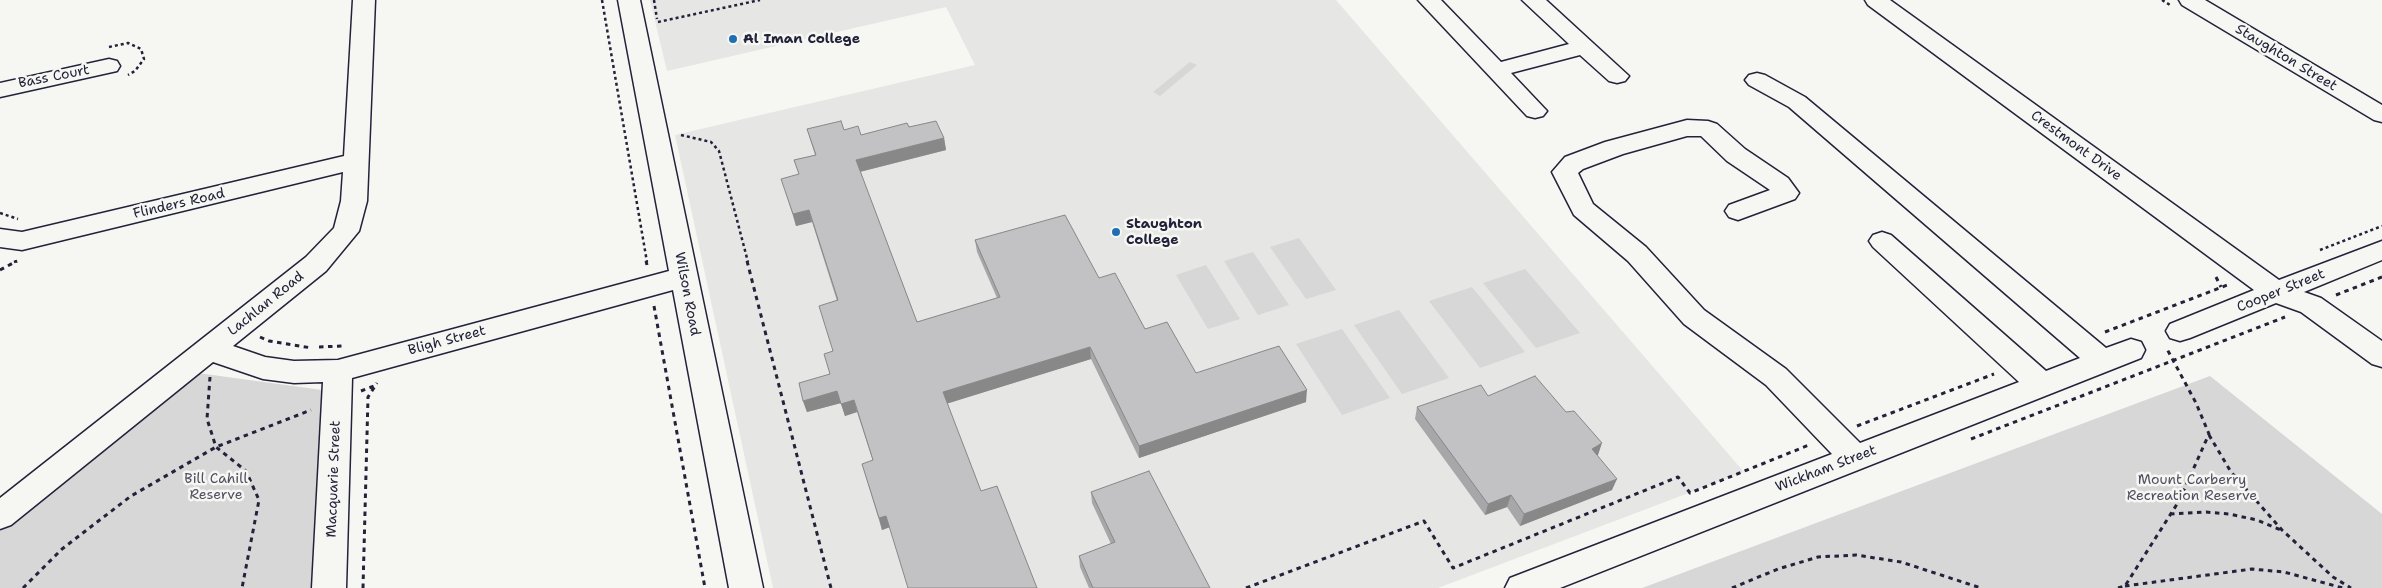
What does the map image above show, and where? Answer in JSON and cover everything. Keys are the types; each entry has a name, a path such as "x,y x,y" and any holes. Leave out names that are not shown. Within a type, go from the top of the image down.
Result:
{"street":[{"name":"Lachlan Road","path":"0,516 316,264 346,232 354,201 364,0"},
{"name":"Wilson Road","path":"629,0 746,588"},
{"path":"1429,0 1535,111"},
{"path":"1533,0 1617,76"},
{"name":"Crestmont Drive","path":"1876,0 2277,293 2311,305 2382,356"},
{"name":"Staughton Street","path":"2190,0 2382,115"},
{"path":"1495,70 1585,47"},
{"name":"Bass Court","path":"0,90 109,66"},
{"path":"1757,80 1797,102 2102,361"},
{"path":"1738,211 1786,193 1779,184 1736,155 1708,129 1687,128 1614,148 1574,163 1565,172 1584,209 1637,254 1694,318 1776,376 1856,458"},
{"name":"Flinders Road","path":"0,255 11,240 357,161"},
{"path":"1891,249 2042,385"},
{"name":"Cooper Street","path":"2180,330 2382,250"},
{"name":"Bligh Street","path":"210,349 263,368 294,372 341,372 684,276"},
{"name":"Wickham Street","path":"1522,588 2131,350"},
{"name":"Macquarie Street","path":"329,588 341,372"}],"path":[{"path":"654,0 660,31"},
{"path":"658,22 760,0"},
{"path":"680,128 681,136 711,142 720,151 831,588"},
{"path":"2180,330 2160,338 2196,403 2209,434 2231,472 2282,530 2349,588"},
{"path":"258,331 257,336 269,341 312,348 341,372 375,386"},
{"path":"210,349 210,389 207,419 216,447 246,471 259,500 242,588"},
{"path":"23,588 62,549 132,496 341,372"},
{"path":"363,588 368,397 380,378"},
{"path":"2124,586 2179,501 2209,434"},
{"path":"2170,514 2206,512 2229,514 2258,520 2282,530"},
{"path":"1732,588 1778,569 1818,557 1856,555 1901,562 1950,576 1981,588"},
{"path":"2118,588 2252,569 2284,572 2343,588"}],"shaded area":[{"name":"Staughton College","path":"650,0 1336,0 1744,472 1438,588 773,588 675,135 975,65 946,7 667,71"}],"green space":[{"path":"1190,62 1197,65 1160,96 1153,92"},
{"path":"1299,238 1336,290 1306,299 1270,247"},
{"path":"1253,252 1289,305 1258,315 1224,261"},
{"path":"1206,265 1240,319 1208,329 1176,275"},
{"path":"1525,269 1580,333 1536,348 1483,283"},
{"path":"1472,287 1525,352 1480,368 1429,301"},
{"path":"1399,310 1449,378 1402,394 1354,325"},
{"path":"1342,329 1390,398 1342,415 1296,344"},
{"name":"Bill Cahill Reserve","path":"198,373 322,390 311,588 0,588 0,531"},
{"name":"Mount Carberry Recreation Reserve","path":"2210,376 2382,514 2382,588 1642,588"}],"building":[{"path":"841,121 844,130 858,126 861,135 907,123 909,127 936,121 944,138 856,160 917,322 1000,297 975,240 1065,215 1099,278 1115,273 1145,329 1167,322 1196,373 1279,346 1307,390 1139,446 1090,347 943,392 981,491 997,486 1037,588 908,588 886,516 879,518 862,464 873,460 854,400 841,404 837,391 803,401 799,383 830,374 824,354 833,351 819,306 838,300 809,210 793,214 781,179 799,174 794,160 816,155 807,129"},
{"path":"1535,376 1566,412 1574,411 1602,443 1592,449 1617,479 1524,514 1511,495 1488,504 1417,407 1481,385 1488,396"},
{"path":"1149,471 1210,588 1093,588 1079,556 1115,542 1091,492"}],"place":[{"name":"Al Iman College","path":"733,39"},
{"name":"Staughton College","path":"1116,232"}]}
